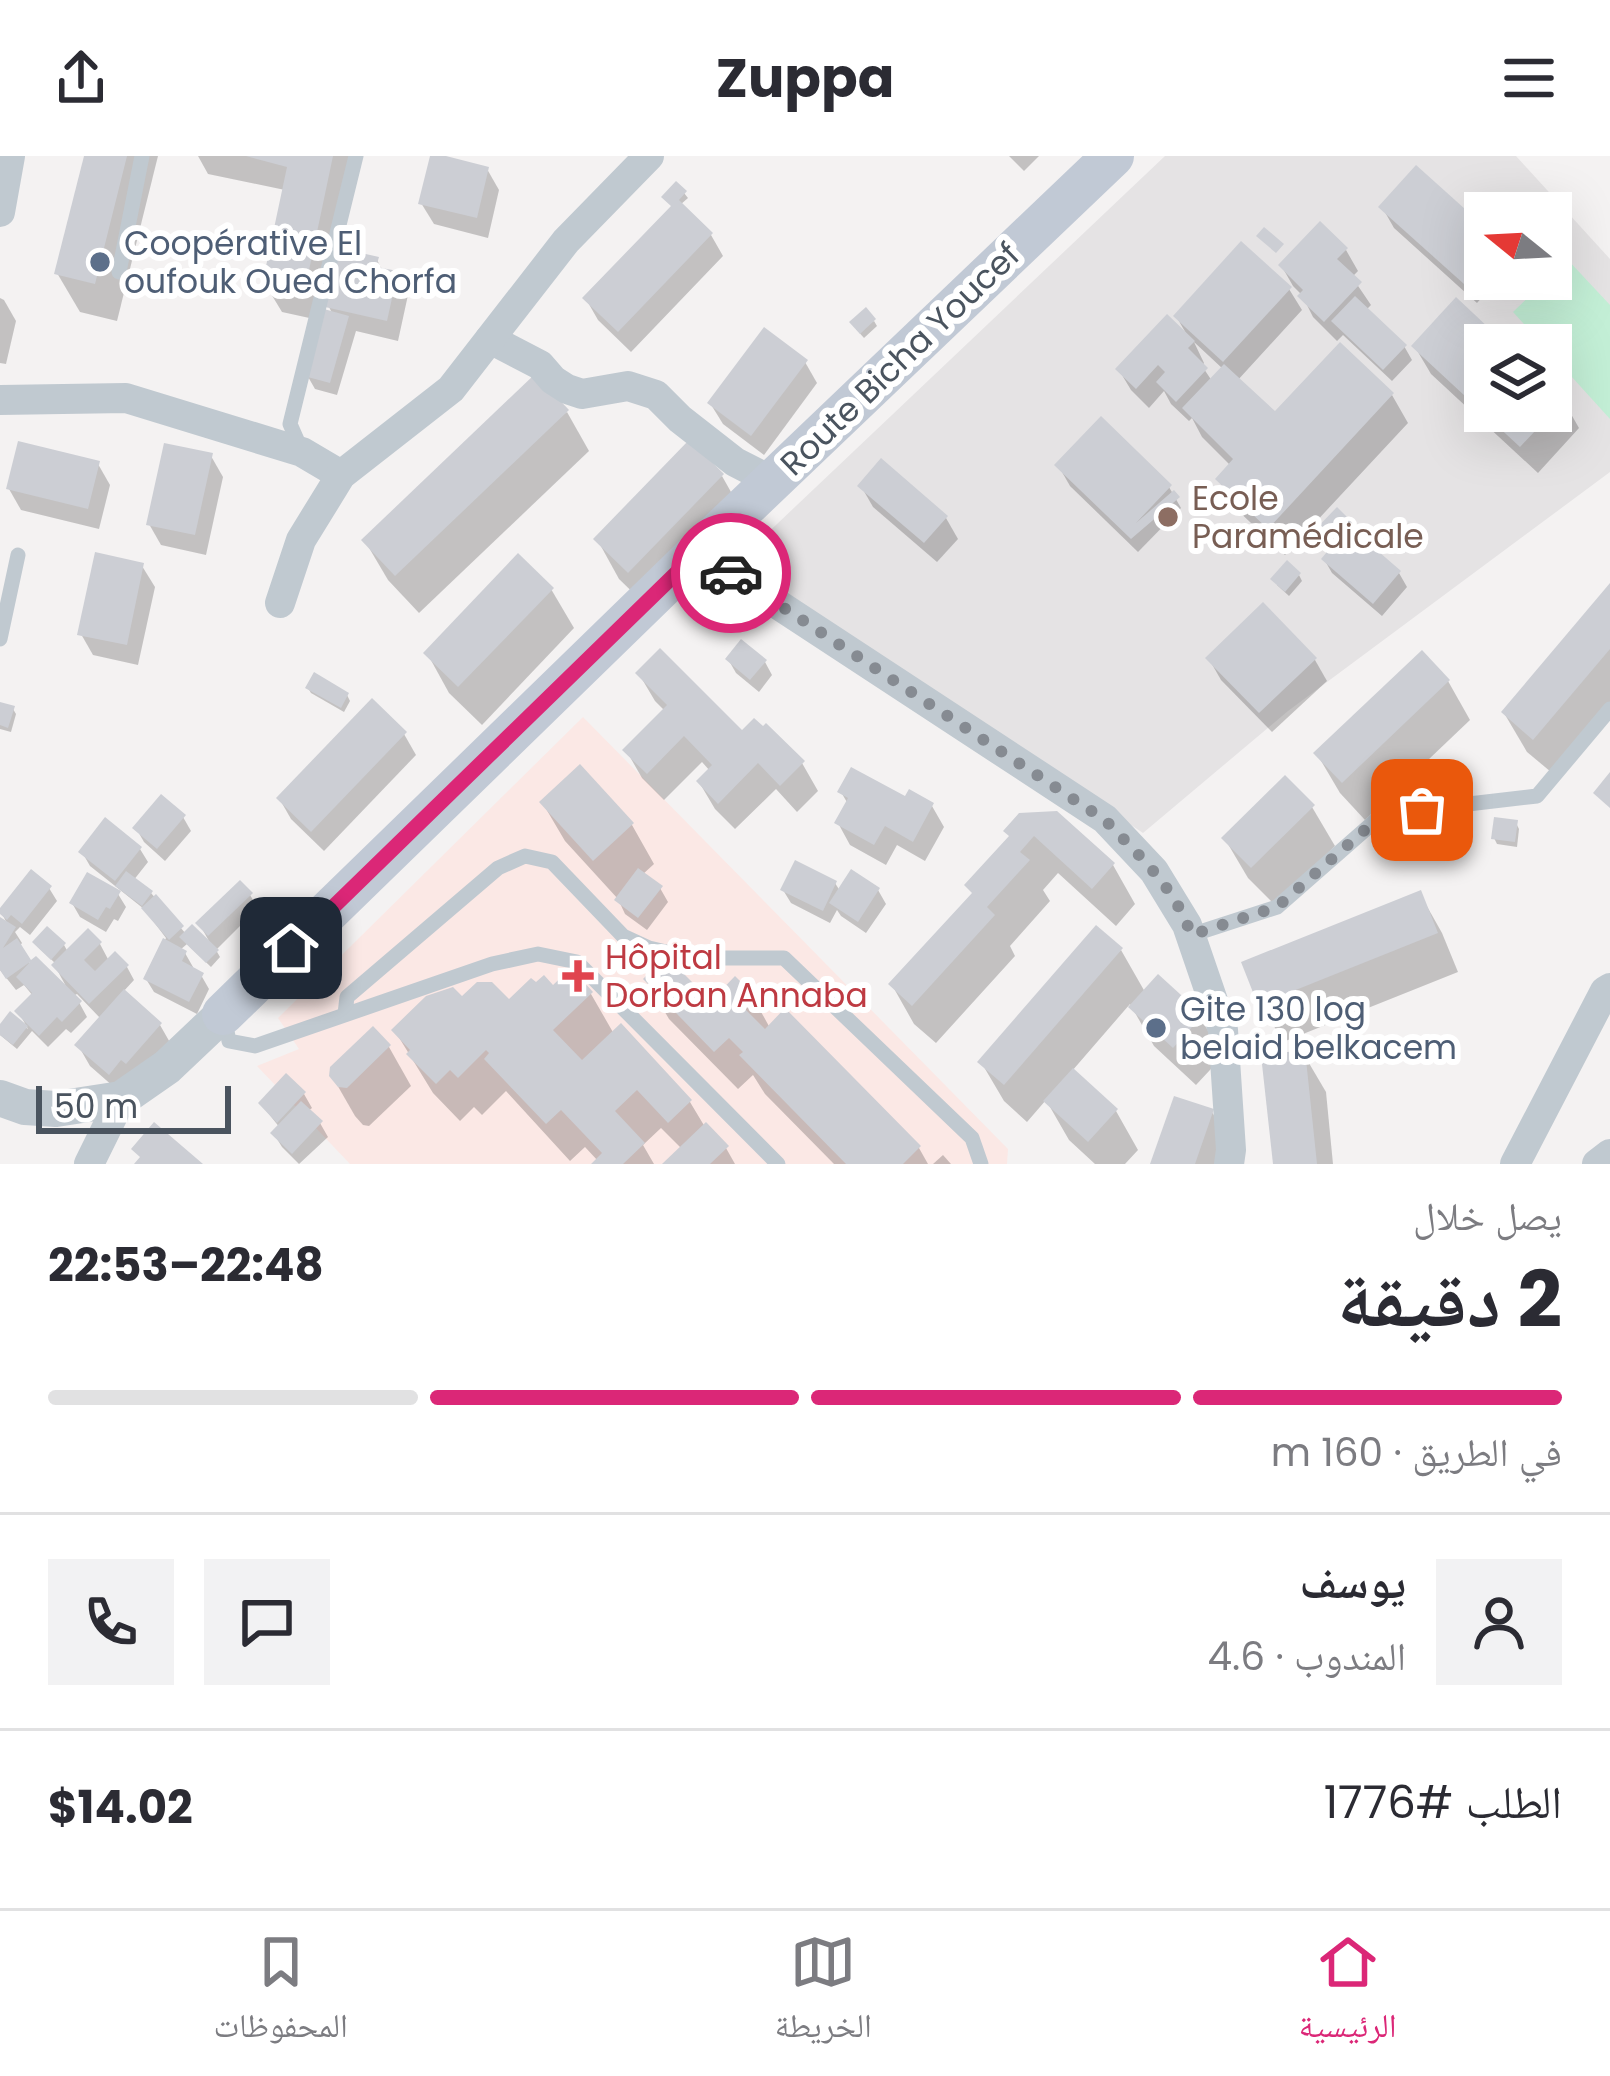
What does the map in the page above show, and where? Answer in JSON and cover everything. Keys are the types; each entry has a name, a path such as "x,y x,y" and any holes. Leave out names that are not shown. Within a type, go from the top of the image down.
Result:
{"main road":[{"name":"Route Bicha Youcef","path":"223,1015 1113,156"}],"street":[{"path":"0,212 10,156"},
{"path":"280,603 301,540 340,475 451,388 566,241 650,156"},
{"path":"490,339 540,365 567,389 582,394 628,386 656,395 734,462 772,481"},
{"path":"0,400 126,398 302,452 340,475"},
{"path":"698,552 1105,820 1154,871 1187,925 1223,1030 1229,1164"},
{"path":"1515,1164 1610,988"},
{"path":"0,1098 25,1107 56,1109 121,1099 167,1067 223,1015"},
{"path":"89,1164 121,1099"},
{"path":"1597,1164 1610,1154"}],"lane":[{"path":"119,272 142,156"},
{"path":"302,452 290,424 356,156"},
{"path":"0,639 18,555"},
{"path":"1191,935 1277,907 1383,814 1538,796 1610,709"},
{"path":"345,1014 347,997 497,868 525,856 552,862 622,936 650,948 682,956 784,958 972,1138 981,1164"},
{"path":"223,1015 229,1041 255,1046 515,959 538,954 577,962 778,1164"}],"shaded area":[{"name":"Ecole Paramédicale","path":"1165,156 1516,156 1549,192 1464,192 1464,300 1572,300 1572,217 1610,259 1610,472 1288,711 1143,833 738,561"},
{"name":"Hôpital Dorban Annaba","path":"583,717 1008,1149 1007,1164 350,1164 257,1066 299,1049 278,1018"}],"green space":[{"path":"1572,264 1610,305 1610,419 1572,377 1572,324 1524,324 1513,312 1525,300 1572,300"}],"building":[{"path":"84,156 127,156 95,284 54,274"},
{"path":"246,156 333,156 304,294 262,285 287,167"},
{"path":"430,156 489,167 477,218 418,204"},
{"path":"1416,165 1464,208 1464,284 1378,207"},
{"path":"676,181 687,191 679,200 713,233 618,332 582,298 671,206 661,197"},
{"path":"1320,221 1348,248 1337,259 1362,282 1324,322 1297,296 1303,290 1278,265"},
{"path":"1264,227 1284,244 1276,253 1256,236"},
{"path":"1241,241 1292,287 1223,362 1173,316"},
{"path":"339,248 379,257 376,267 398,271 387,321 325,307"},
{"path":"1355,296 1407,345 1383,370 1331,321"},
{"path":"1456,297 1485,324 1464,324 1464,395 1411,346"},
{"path":"866,307 876,319 860,334 849,322"},
{"path":"324,309 349,316 330,383 304,376"},
{"path":"1167,314 1195,341 1188,348 1208,368 1176,402 1156,382 1165,372 1158,365 1136,389 1115,369"},
{"path":"764,327 808,360 751,436 707,403"},
{"path":"1340,342 1394,393 1268,529 1215,479 1233,459 1182,408 1224,364 1275,411"},
{"path":"535,374 569,410 395,576 361,540"},
{"path":"1101,416 1172,485 1136,523 1174,490 1180,497 1131,539 1054,465"},
{"path":"1504,432 1534,432 1520,447"},
{"path":"689,440 724,474 628,573 593,539"},
{"path":"18,441 100,461 88,509 6,489"},
{"path":"164,443 213,453 195,535 146,525"},
{"path":"881,458 948,516 924,543 857,486"},
{"path":"1337,507 1351,521 1324,549 1310,535"},
{"path":"1349,526 1401,571 1373,604 1321,559"},
{"path":"95,552 144,563 127,645 77,635"},
{"path":"518,553 554,588 458,687 423,653"},
{"path":"1287,560 1301,573 1285,592 1270,579"},
{"path":"1610,583 1610,649 1533,740 1501,712"},
{"path":"1263,602 1317,658 1259,713 1205,658"},
{"path":"741,639 767,660 750,680 725,659"},
{"path":"660,648 742,730 754,718 763,726 766,723 805,761 780,786 758,763 718,804 696,781 712,765 684,736 647,774 622,750 667,705 635,673"},
{"path":"1422,650 1450,680 1342,783 1313,753"},
{"path":"314,672 349,693 341,708 305,688"},
{"path":"372,698 407,732 311,832 276,798"},
{"path":"0,702 15,706 8,728 0,725"},
{"path":"580,764 634,823 593,861 539,802"},
{"path":"851,767 905,796 909,789 934,803 913,842 885,826 874,845 834,823 848,798 837,792"},
{"path":"1610,772 1610,808 1593,793"},
{"path":"1285,775 1315,805 1251,868 1221,838"},
{"path":"161,794 186,815 157,849 132,828"},
{"path":"1057,811 1115,863 1092,889 1034,836 1020,852 1030,860 987,907 995,915 912,1006 888,984 972,893 964,885 1009,836 1003,831 1019,813"},
{"path":"105,817 142,847 115,881 78,852"},
{"path":"1494,817 1518,820 1515,842 1491,839"},
{"path":"795,860 837,881 823,911 780,890"},
{"path":"638,868 663,886 638,918 614,900"},
{"path":"31,869 52,886 22,924 11,915 7,920 0,908"},
{"path":"851,869 880,888 858,922 829,903"},
{"path":"126,871 153,891 142,906 115,886"},
{"path":"87,872 121,891 98,920 69,903"},
{"path":"240,880 253,893 208,936 195,923"},
{"path":"1421,890 1438,933 1258,1005 1241,962"},
{"path":"156,894 184,926 169,940 141,908"},
{"path":"0,917 16,927 3,948 17,938 31,960 36,956 82,1001 62,1022 57,1017 39,1036 14,1011 32,993 16,977 30,962 6,979 0,970"},
{"path":"192,924 219,950 206,963 179,937"},
{"path":"1096,925 1123,948 1004,1085 977,1062"},
{"path":"47,926 66,943 51,960 32,942"},
{"path":"88,928 102,942 84,960 95,971 115,951 129,965 89,1004 51,965"},
{"path":"163,938 187,951 182,961 204,973 189,1002 143,979"},
{"path":"666,956 711,1001 735,976 756,997 745,1009 765,1029 785,1008 921,1146 903,1164 846,1164 739,1055 743,1052 729,1038 714,1052 643,979"},
{"path":"571,968 593,992 553,1030 582,1060 621,1023 692,1100 668,1123 637,1090 615,1111 645,1143 623,1164 591,1164 602,1153 561,1110 546,1124 484,1059 486,1050 458,1078 450,1070 436,1084 406,1054 410,1050 391,1030 426,996 453,987 462,996 477,982 492,982 509,999 531,978 536,982 544,975 553,985"},
{"path":"1158,974 1203,1015 1173,1048 1128,1007"},
{"path":"124,989 162,1023 126,1064 121,1060 109,1075 74,1045"},
{"path":"10,1011 28,1026 13,1045 0,1035 0,1024"},
{"path":"373,1026 391,1045 347,1088 338,1087 329,1076 330,1067"},
{"path":"1305,1050 1317,1164 1273,1164 1261,1055"},
{"path":"1073,1068 1118,1109 1088,1142 1043,1101"},
{"path":"286,1073 306,1092 277,1123 258,1103"},
{"path":"1174,1096 1214,1109 1195,1164 1150,1164"},
{"path":"301,1101 323,1121 292,1154 270,1133"},
{"path":"154,1122 203,1164 134,1164 140,1157 131,1149"},
{"path":"706,1122 729,1146 710,1164 662,1164"}],"way so far":[{"path":"731,573 1105,820 1154,871 1191,935 1277,907 1383,814 1422,810"}],"place":[{"name":"Coopérative El oufouk Oued Chorfa","path":"100,262"},
{"name":"Ecole Paramédicale","path":"1168,517"},
{"name":"Hôpital Dorban Annaba","path":"578,976"},
{"name":"Gite 130 log belaid belkacem","path":"1156,1028"}],"route":[{"path":"291,948 698,552 731,573"}]}
